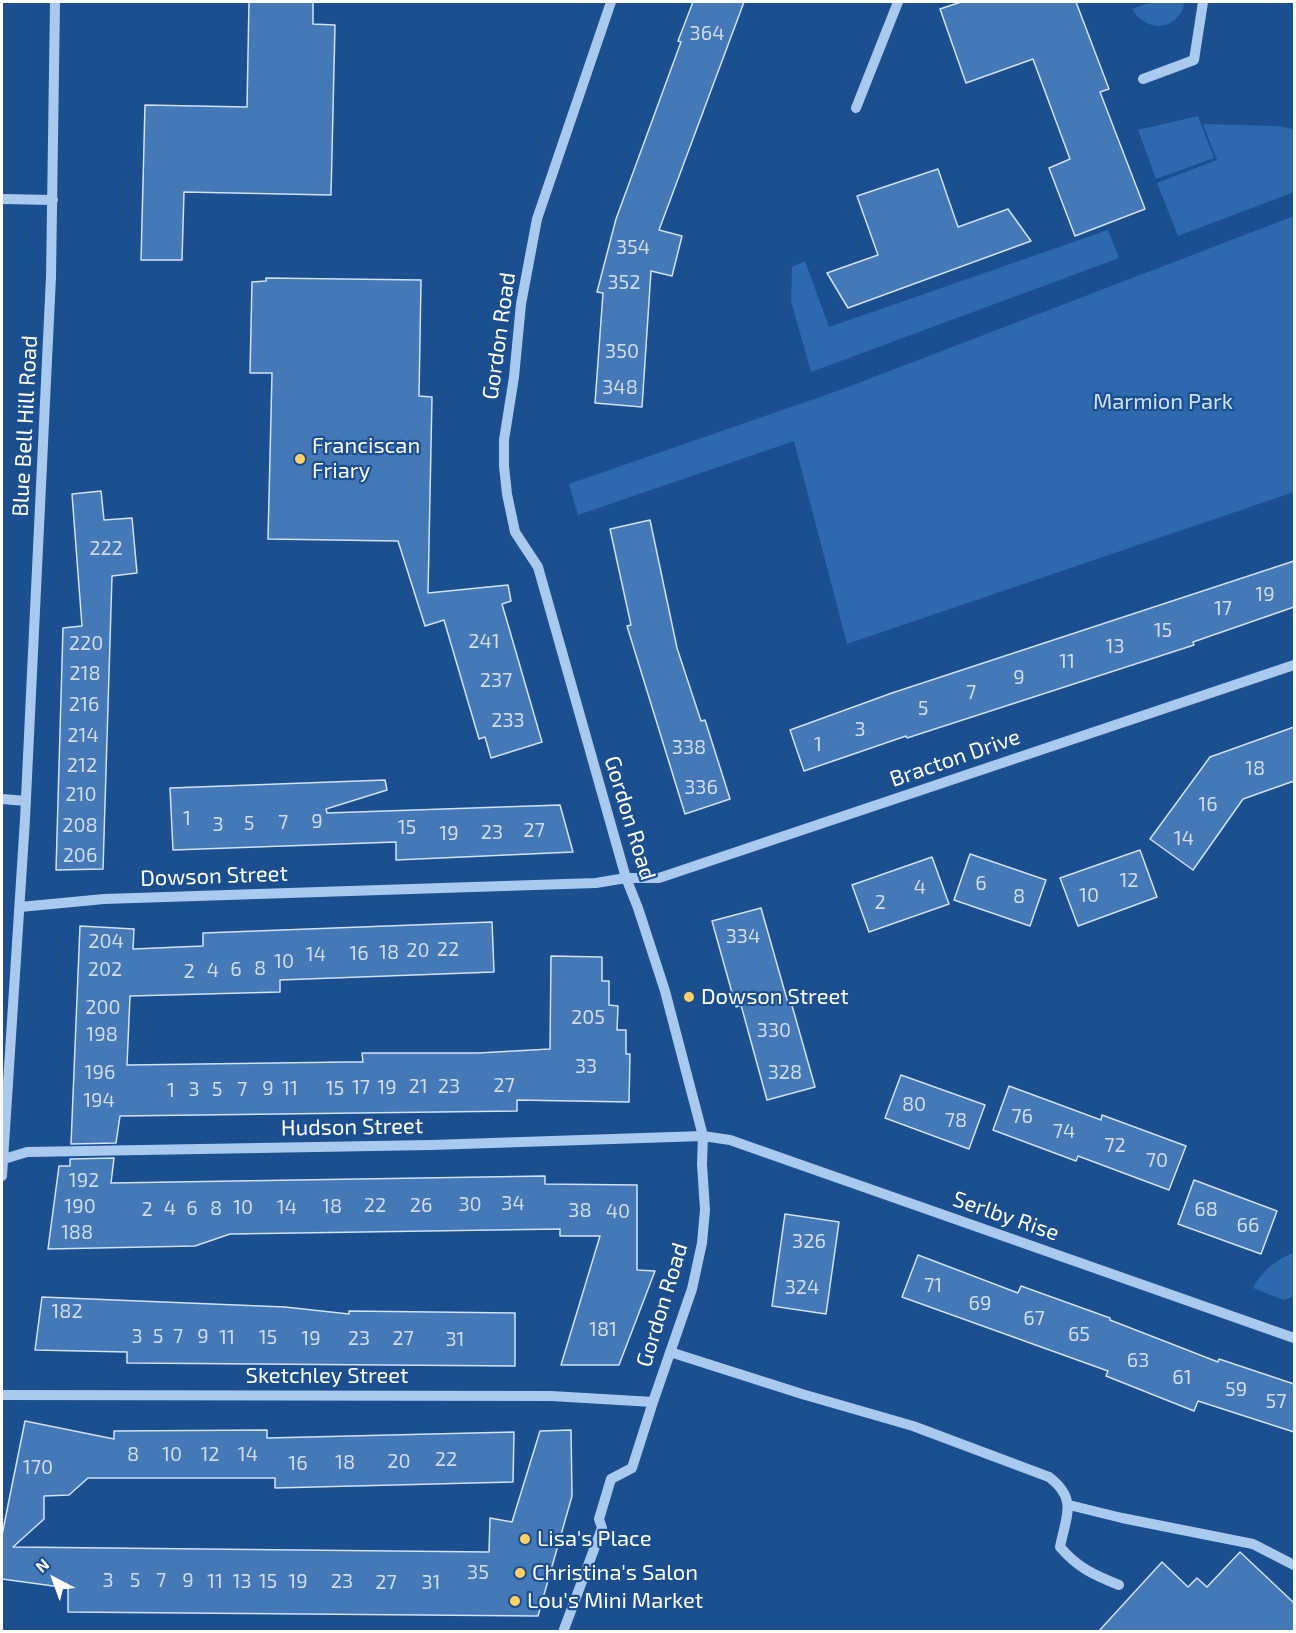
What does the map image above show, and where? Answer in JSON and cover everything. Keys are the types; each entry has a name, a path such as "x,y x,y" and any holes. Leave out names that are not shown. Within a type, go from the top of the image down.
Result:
{"street":[{"name":"Blue Bell Hill Road","path":"2,1176 26,801 51,278 55,2"},
{"name":"Gordon Road","path":"563,1632 602,1528 599,1519 611,1479 632,1468 693,1289 702,1243 705,1210 703,1136 665,991 626,878 538,567 514,532 507,494 504,440 514,377 521,304 537,219 611,2"},
{"path":"856,108 898,2"},
{"path":"1143,79 1194,60 1203,2"},
{"path":"2,199 53,200"},
{"name":"Bracton Drive","path":"626,878 659,878 1294,664"},
{"path":"2,799 26,801"},
{"name":"Dowson Street","path":"20,907 104,899 596,883 626,878"},
{"name":"Hudson Street","path":"4,1160 27,1152 419,1145 703,1136"},
{"name":"Serlby Rise","path":"703,1136 730,1140 1294,1338"},
{"path":"670,1352 913,1426 1049,1477 1062,1487 1069,1505 1060,1547 1072,1562 1092,1574 1119,1585"},
{"name":"Sketchley Street","path":"2,1395 551,1396 653,1402"},
{"path":"1069,1505 1253,1544 1294,1565"}],"green space":[{"path":"1152,2 1185,2 1176,19 1162,26 1146,23 1132,9"},
{"path":"1198,116 1214,158 1156,179 1138,130"},
{"path":"1203,124 1277,126 1294,129 1294,192 1178,236 1157,183 1217,160"},
{"name":"Marmion Park","path":"1294,216 1294,492 847,644 794,441 578,515 569,484 840,390"},
{"path":"1108,230 1119,258 811,372 791,301 792,267 805,261 829,327"},
{"path":"1290,1254 1294,1254 1294,1297 1284,1300 1253,1288 1268,1268"}],"building":[{"path":"249,2 313,2 313,24 335,25 331,195 184,192 182,260 141,260 145,105 247,107"},
{"path":"693,2 744,2 659,230 682,236 672,276 651,271 642,407 595,403 603,293 597,292 616,219 681,42 678,41"},
{"path":"961,2 1076,2 1109,89 1100,92 1145,209 1075,236 1049,168 1070,159 1033,59 966,83 940,9"},
{"path":"938,169 958,227 1008,209 1031,241 848,308 827,273 878,255 857,196"},
{"path":"266,278 421,280 419,396 432,397 428,593 508,585 511,601 502,604 542,742 491,758 485,737 479,739 444,620 425,626 398,541 268,539 272,373 250,373 252,282 266,281"},
{"path":"101,491 104,520 132,518 137,573 112,576 103,869 56,870 63,628 82,626 72,494"},
{"path":"650,520 677,648 701,721 705,720 730,799 685,814 627,626 631,625 610,529"},
{"path":"1294,561 1294,607 1193,642 1194,645 907,738 906,736 804,771 790,730 892,693"},
{"path":"1294,727 1294,781 1243,799 1193,870 1150,839 1210,757"},
{"path":"385,780 387,790 326,809 327,813 560,805 573,852 396,860 396,842 173,850 170,788"},
{"path":"1140,850 1157,897 1078,926 1060,878"},
{"path":"970,854 1046,880 1030,926 954,900"},
{"path":"932,857 949,904 869,932 852,885"},
{"path":"761,908 815,1087 767,1100 741,1005 736,1007 712,921"},
{"path":"492,922 494,972 280,980 280,992 130,996 127,1065 363,1062 362,1053 478,1053 550,1049 551,956 602,957 602,981 609,981 609,1005 618,1006 617,1030 626,1030 626,1054 630,1054 629,1102 517,1100 517,1111 120,1116 116,1143 71,1144 80,926 134,929 133,949 203,946 203,933"},
{"path":"901,1075 985,1105 969,1149 885,1118"},
{"path":"1009,1086 1101,1120 1102,1115 1186,1146 1169,1190 1078,1156 1076,1161 993,1130"},
{"path":"114,1158 111,1183 545,1176 545,1184 637,1185 637,1270 655,1271 619,1365 561,1365 600,1236 560,1236 560,1229 230,1234 195,1246 48,1249 59,1166 70,1166 70,1159"},
{"path":"1194,1180 1277,1211 1261,1254 1178,1224"},
{"path":"785,1214 839,1222 826,1314 772,1306"},
{"path":"918,1255 1018,1293 1021,1286 1110,1318 1110,1320 1218,1362 1219,1359 1294,1384 1294,1432 1198,1401 1194,1411 1106,1376 1108,1371 902,1297"},
{"path":"42,1297 285,1307 349,1314 349,1311 515,1313 515,1366 127,1363 127,1352 35,1350"},
{"path":"25,1421 114,1439 114,1431 267,1430 267,1438 514,1432 513,1482 275,1488 275,1478 88,1478 69,1495 44,1496 44,1519 13,1547 489,1552 490,1518 512,1522 540,1431 571,1430 572,1496 538,1616 68,1612 68,1588 2,1579 2,1535"},
{"path":"1240,1552 1294,1603 1294,1632 1098,1632 1162,1562 1188,1587 1197,1578 1207,1587"}],"place":[{"name":"Franciscan Friary","path":"300,459"},
{"name":"Dowson Street","path":"689,997"},
{"name":"Lisa's Place","path":"525,1539"},
{"name":"Christina's Salon","path":"520,1573"},
{"name":"Lou's Mini Market","path":"515,1601"}]}
